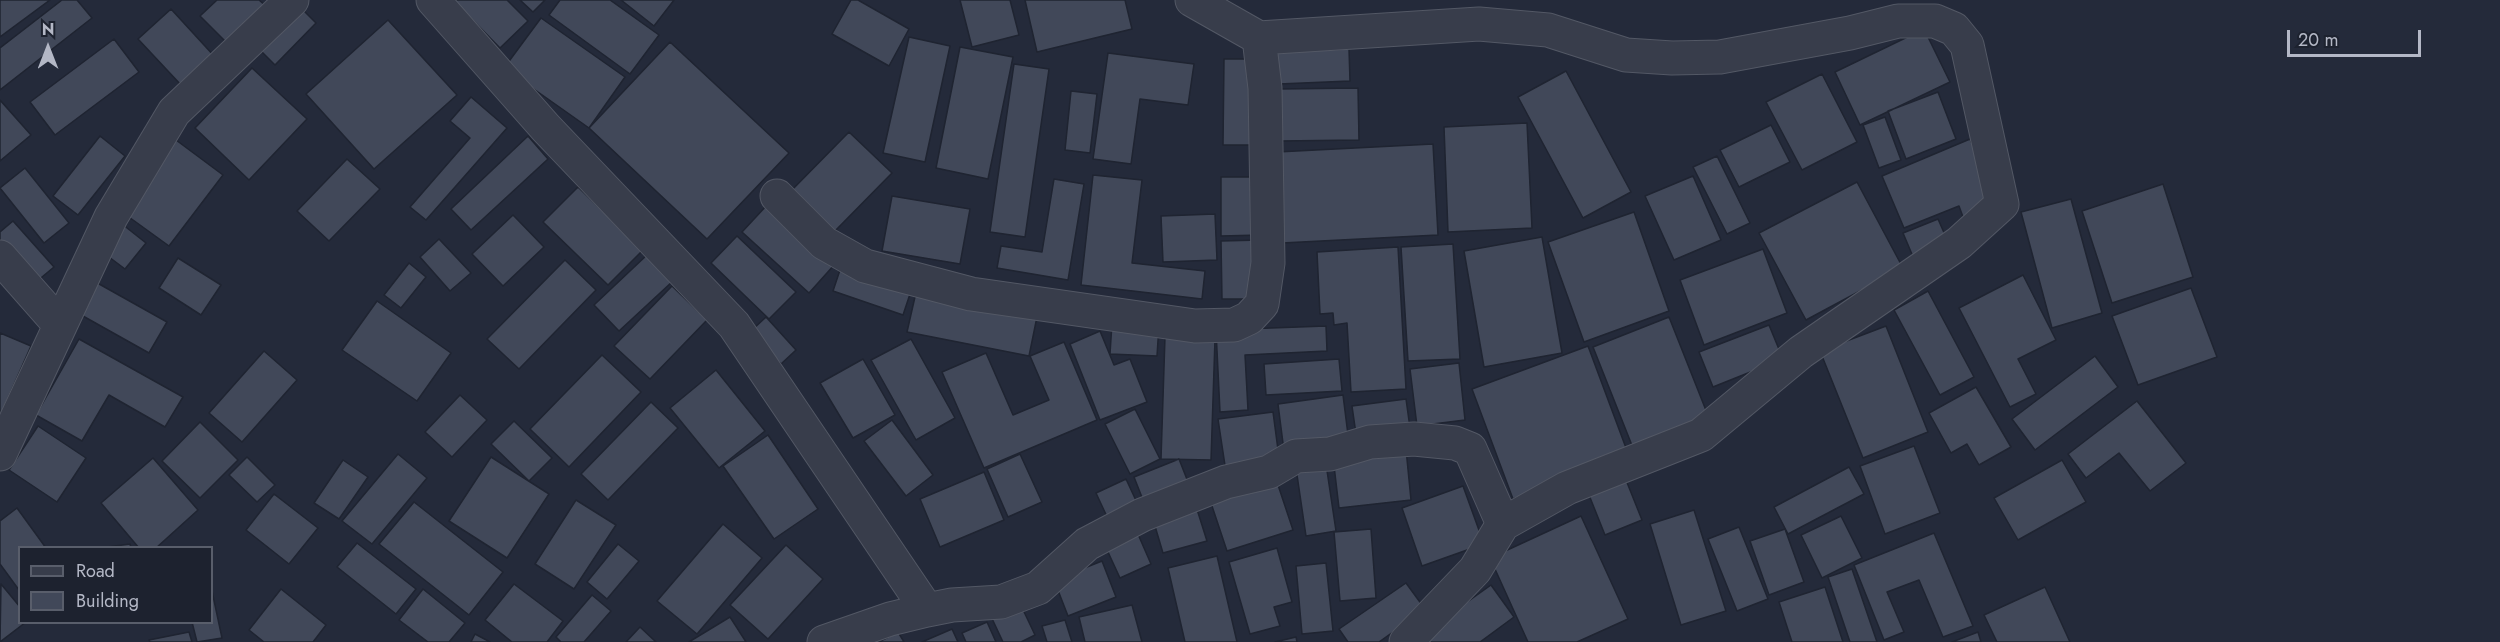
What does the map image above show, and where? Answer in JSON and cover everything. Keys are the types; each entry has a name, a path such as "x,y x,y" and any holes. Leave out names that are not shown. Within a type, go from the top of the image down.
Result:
{"street":[{"path":"0,454 111,217 174,112 292,0"},
{"path":"433,0 546,128 734,325 927,610"},
{"path":"1191,0 1259,38 1491,25 1548,30 1626,54 1672,58 1720,57 1850,33 1898,21 1935,21 1954,29 1967,45 2002,204 1959,243 1801,352 1701,435 1567,488 1503,524 1475,570 1406,642"},
{"path":"777,196 824,243 865,266 971,294 1195,326 1234,325 1249,318 1262,304 1268,263 1265,88 1259,38"},
{"path":"0,257 59,324"},
{"path":"824,642 890,619 927,610 952,605 1001,602 1038,588 1087,544 1142,515 1226,482 1269,472 1296,456 1330,454 1370,442 1414,439 1455,443 1470,449 1503,524"}],"building":[{"path":"0,0 50,0 0,37"},
{"path":"62,0 77,0 92,18 0,90 0,48"},
{"path":"217,0 259,0 267,7 229,45 200,16"},
{"path":"453,0 507,0 528,21 500,48"},
{"path":"520,0 545,0 533,12"},
{"path":"560,0 610,0 659,35 630,74 549,15"},
{"path":"621,0 674,0 654,26"},
{"path":"851,0 858,0 909,29 889,66 832,34"},
{"path":"960,0 1010,0 1019,35 972,47"},
{"path":"1025,0 1125,0 1132,29 1037,52"},
{"path":"297,4 316,23 275,65 256,46"},
{"path":"171,9 215,57 182,86 138,39"},
{"path":"541,18 625,77 589,128 504,68"},
{"path":"388,20 457,95 374,169 306,94"},
{"path":"1924,29 1950,82 1860,125 1835,72"},
{"path":"909,37 950,46 925,162 883,153"},
{"path":"114,39 139,72 55,135 30,102"},
{"path":"670,42 789,153 707,239 589,128"},
{"path":"960,47 1013,57 988,179 936,168"},
{"path":"1349,49 1350,81 1279,84 1277,52"},
{"path":"1108,53 1194,64 1188,105 1140,99 1131,164 1093,159"},
{"path":"1224,59 1255,59 1253,145 1223,145"},
{"path":"1014,64 1049,69 1025,237 990,232"},
{"path":"252,68 307,119 249,180 195,128"},
{"path":"1566,71 1631,192 1583,218 1518,97"},
{"path":"1822,74 1857,142 1802,170 1766,102"},
{"path":"1358,88 1359,140 1280,141 1279,89"},
{"path":"1071,91 1097,94 1090,153 1065,150"},
{"path":"1938,92 1956,139 1906,159 1888,111"},
{"path":"471,97 507,128 426,220 410,207 470,138 450,121"},
{"path":"0,100 31,135 0,161"},
{"path":"1885,117 1901,160 1879,168 1863,125"},
{"path":"1527,123 1532,228 1448,232 1444,127"},
{"path":"1771,125 1790,162 1739,187 1720,150"},
{"path":"849,132 892,173 831,235 788,194"},
{"path":"100,136 125,156 78,215 53,196"},
{"path":"528,136 548,159 471,230 451,209"},
{"path":"1970,139 1997,204 1963,217 1959,206 1904,228 1882,176"},
{"path":"176,140 223,175 169,246 122,212"},
{"path":"1433,144 1438,235 1282,243 1277,152"},
{"path":"1717,156 1750,223 1727,234 1693,167"},
{"path":"347,159 380,189 329,241 297,211"},
{"path":"25,168 69,223 44,243 0,188"},
{"path":"1093,175 1142,180 1132,263 1205,271 1202,299 1081,285"},
{"path":"1693,176 1721,240 1674,260 1645,196"},
{"path":"1221,177 1259,177 1261,235 1221,236"},
{"path":"1054,179 1084,184 1068,280 997,268 1001,246 1042,252"},
{"path":"1857,182 1903,268 1806,320 1759,233"},
{"path":"2163,184 2193,277 2112,303 2082,211"},
{"path":"578,187 643,250 608,285 543,222"},
{"path":"892,196 970,209 960,264 882,251"},
{"path":"2071,199 2102,313 2052,328 2021,212"},
{"path":"768,204 835,264 809,293 742,232"},
{"path":"1634,212 1669,311 1584,342 1548,242"},
{"path":"1215,214 1217,260 1163,262 1161,216"},
{"path":"513,215 544,247 503,286 472,254"},
{"path":"1938,219 1949,244 1914,259 1903,233"},
{"path":"13,221 54,267 36,282 0,240 0,232"},
{"path":"122,224 146,243 125,269 101,251"},
{"path":"737,236 796,292 769,319 711,263"},
{"path":"1542,237 1562,353 1484,367 1464,251"},
{"path":"439,239 471,273 450,291 420,257"},
{"path":"1260,240 1261,299 1222,299 1221,241"},
{"path":"1453,244 1460,359 1408,361 1401,247"},
{"path":"1398,247 1406,389 1351,392 1347,323 1334,325 1333,313 1320,314 1317,252"},
{"path":"1763,249 1787,313 1704,345 1680,280"},
{"path":"648,254 673,281 619,331 594,305"},
{"path":"178,258 221,285 201,315 159,288"},
{"path":"565,260 596,290 519,369 487,339"},
{"path":"409,263 426,277 401,308 384,295"},
{"path":"842,264 912,288 903,315 833,291"},
{"path":"2023,275 2056,340 2018,359 2036,394 2010,407 1959,308"},
{"path":"92,280 167,322 149,353 74,311"},
{"path":"672,286 707,320 650,379 614,346"},
{"path":"917,288 1038,312 1029,356 907,332"},
{"path":"2191,288 2217,357 2138,385 2112,316"},
{"path":"1928,291 1974,377 1940,395 1894,310"},
{"path":"377,301 451,353 417,401 342,350"},
{"path":"766,317 796,350 781,364 751,331"},
{"path":"1669,317 1711,423 1635,453 1593,347"},
{"path":"1112,323 1159,325 1157,356 1110,354"},
{"path":"1769,325 1783,359 1713,387 1699,352"},
{"path":"1326,326 1327,351 1245,355 1248,410 1220,412 1216,330"},
{"path":"1886,326 1928,432 1863,458 1820,351"},
{"path":"1100,331 1114,365 1130,359 1147,402 1100,420 1070,344"},
{"path":"0,333 31,346 0,416"},
{"path":"1165,337 1215,339 1211,460 1161,459"},
{"path":"79,339 183,397 165,427 109,395 82,441 36,415"},
{"path":"911,339 955,418 916,440 871,360"},
{"path":"1064,342 1097,420 984,468 942,372 986,353 1013,415 1049,400 1030,356"},
{"path":"1588,346 1629,456 1513,499 1472,389"},
{"path":"264,351 297,380 242,442 209,413"},
{"path":"602,355 641,392 569,467 530,429"},
{"path":"2095,356 2118,387 2035,450 2012,419"},
{"path":"863,359 895,415 853,438 820,383"},
{"path":"1339,359 1342,391 1266,395 1264,364"},
{"path":"1459,363 1465,420 1417,426 1410,369"},
{"path":"716,370 765,431 719,468 670,408"},
{"path":"1976,387 2011,447 1979,465 1967,444 1951,453 1929,413"},
{"path":"460,395 487,420 452,457 425,432"},
{"path":"1343,395 1349,443 1284,451 1278,404"},
{"path":"1406,399 1411,435 1357,441 1352,406"},
{"path":"2137,401 2186,463 2150,491 2119,453 2086,478 2068,454"},
{"path":"651,402 678,428 608,500 581,474"},
{"path":"1135,409 1160,459 1130,474 1105,424"},
{"path":"1273,412 1280,465 1226,472 1218,419"},
{"path":"892,420 933,475 906,496 864,441"},
{"path":"514,421 552,458 529,481 491,444"},
{"path":"200,422 238,460 200,498 162,461"},
{"path":"38,426 86,458 57,502 9,470"},
{"path":"768,435 818,509 774,539 723,466"},
{"path":"1914,446 1940,513 1885,534 1860,466"},
{"path":"1406,449 1411,500 1339,508 1333,457"},
{"path":"398,454 427,478 372,544 342,521"},
{"path":"1020,454 1042,502 1008,517 987,469"},
{"path":"247,457 275,485 257,502 229,475"},
{"path":"491,457 549,494 507,558 449,521"},
{"path":"153,458 198,510 158,546 137,546 101,503"},
{"path":"1179,459 1190,487 1145,505 1134,477"},
{"path":"343,460 368,477 339,519 314,503"},
{"path":"2062,460 2086,502 2018,540 1994,498"},
{"path":"1326,464 1336,531 1306,536 1296,468"},
{"path":"1849,467 1864,494 1788,534 1774,507"},
{"path":"984,472 1004,520 940,547 920,499"},
{"path":"1624,475 1642,520 1605,535 1587,490"},
{"path":"1126,479 1139,507 1109,521 1096,493"},
{"path":"1276,479 1293,530 1227,551 1210,500"},
{"path":"1463,486 1484,544 1422,566 1402,508"},
{"path":"274,494 318,528 289,564 246,530"},
{"path":"576,500 616,525 574,589 535,564"},
{"path":"414,502 503,572 469,615 379,544"},
{"path":"1195,503 1207,541 1163,553 1152,516"},
{"path":"17,508 45,546 18,546 18,589 0,564 0,521"},
{"path":"1694,510 1726,611 1681,625 1650,524"},
{"path":"1581,516 1628,619 1577,642 1528,642 1490,558"},
{"path":"1841,516 1862,558 1822,578 1801,535"},
{"path":"723,524 762,558 697,634 657,601"},
{"path":"1134,525 1151,564 1120,578 1102,539"},
{"path":"1739,527 1768,599 1737,611 1708,539"},
{"path":"1371,529 1376,598 1340,601 1334,532"},
{"path":"1785,529 1804,582 1769,595 1750,541"},
{"path":"1934,533 1973,626 1943,637 1919,580 1887,592 1904,632 1884,640 1854,565"},
{"path":"357,543 416,589 396,614 337,567"},
{"path":"618,544 639,561 607,599 587,582"},
{"path":"786,545 823,579 768,639 730,605"},
{"path":"1277,548 1292,602 1274,607 1280,626 1250,634 1229,562"},
{"path":"1217,556 1237,642 1185,642 1168,568"},
{"path":"1102,561 1116,597 1068,616 1054,580"},
{"path":"1326,563 1333,631 1302,634 1296,566"},
{"path":"1852,569 1877,642 1850,642 1828,577"},
{"path":"1406,583 1425,609 1379,642 1348,642 1339,629"},
{"path":"1,584 18,605 18,624 23,624 0,642"},
{"path":"514,584 563,621 547,642 512,642 485,620"},
{"path":"1491,585 1514,617 1480,642 1411,642"},
{"path":"1825,587 1843,642 1792,642 1779,602"},
{"path":"2045,587 2070,642 1997,642 1984,615"},
{"path":"281,589 326,625 313,642 264,642 249,630"},
{"path":"423,589 465,623 449,642 428,642 399,620"},
{"path":"592,595 611,611 584,642 561,642 556,637"},
{"path":"213,596 222,638 197,642 192,624 213,624"},
{"path":"1017,597 1035,635 1021,642 1003,642 988,610"},
{"path":"1132,605 1142,642 1085,642 1079,617"},
{"path":"730,617 746,642 689,642"},
{"path":"1065,620 1072,642 1047,642 1042,626"},
{"path":"987,622 996,642 966,642 962,633"},
{"path":"640,627 656,642 626,642"},
{"path":"952,629 958,642 922,642"},
{"path":"189,632 192,642 150,642 149,640"},
{"path":"898,632 904,642 879,642"},
{"path":"1978,632 1981,642 1952,642"},
{"path":"475,634 490,642 471,642"},
{"path":"1296,637 1297,642 1275,642"}]}
